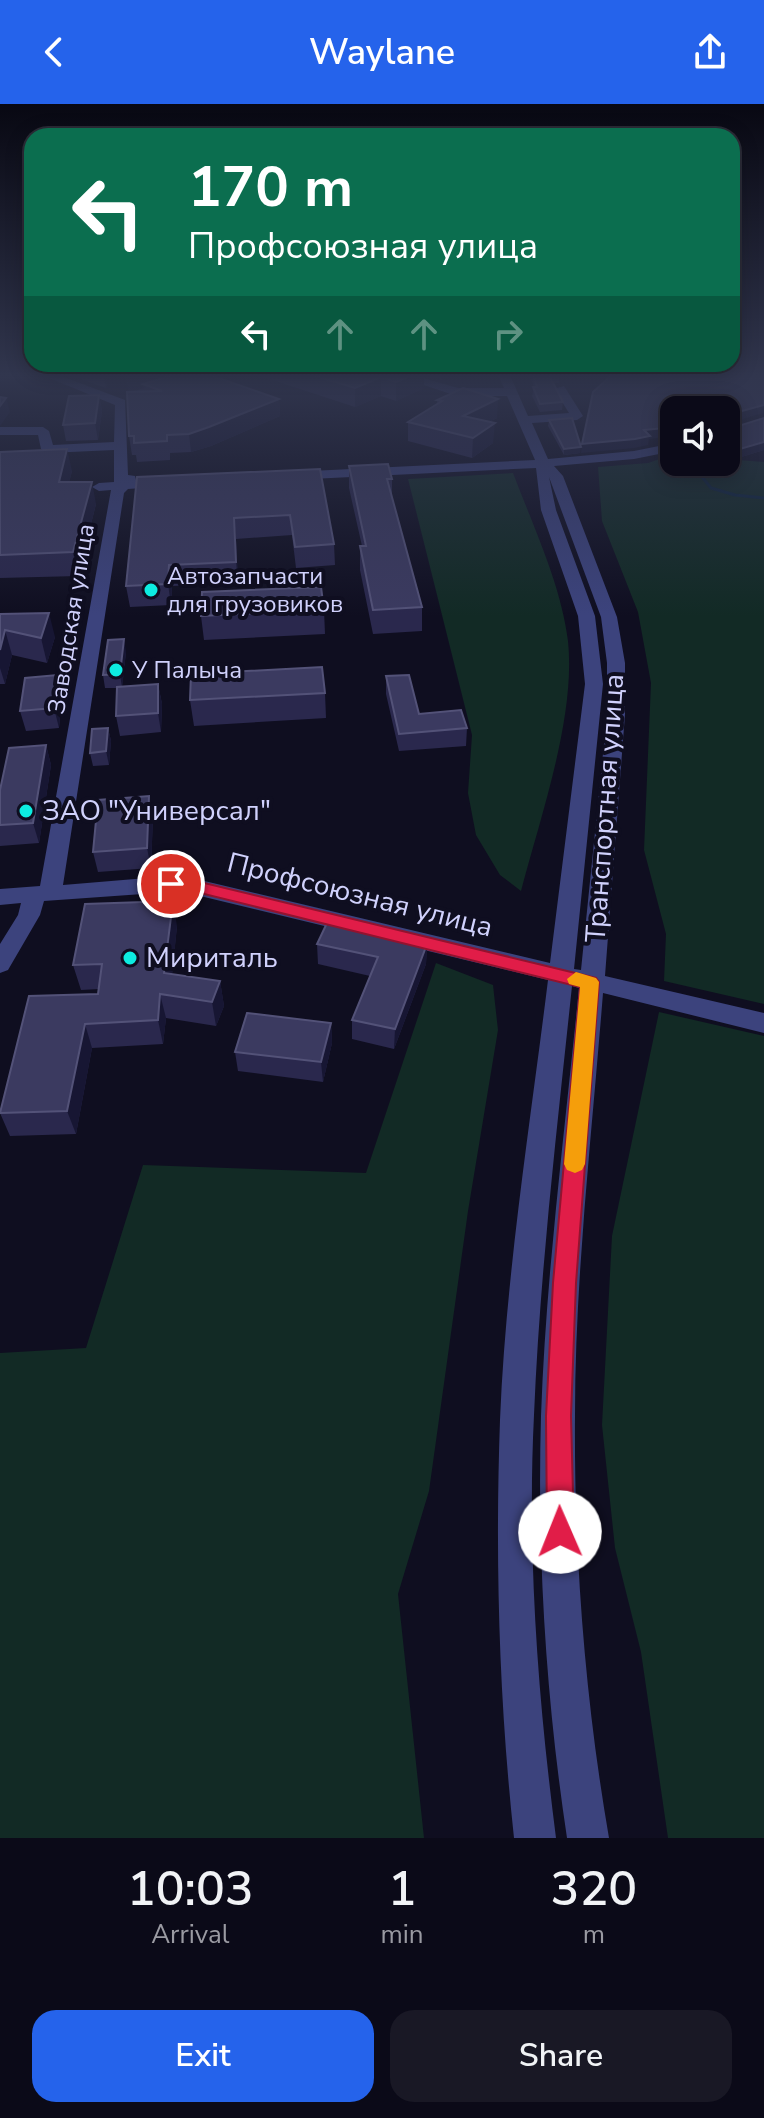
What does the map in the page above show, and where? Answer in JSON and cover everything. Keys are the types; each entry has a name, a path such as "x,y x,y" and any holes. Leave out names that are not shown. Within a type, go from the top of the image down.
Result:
{"street":[{"name":"Заводская улица","path":"0,964 42,894 117,492 122,481 122,454"},
{"name":"Транспортная улица","path":"535,1838 527,1772 515,1588 517,1418 527,1273 616,714 616,663 609,617 556,476 538,454"},
{"path":"281,473 543,463 639,454"},
{"name":"Транспортная улица","path":"543,463 540,477 549,510 587,616 594,673 575,979 558,1416 561,1589 576,1763 588,1838"},
{"path":"122,481 140,471"},
{"path":"100,482 178,481"},
{"name":"Профсоюзная улица","path":"0,897 171,884 196,887 764,1023"}],"green space":[{"path":"660,459 660,476 740,476 740,460 764,462 764,1004 664,981 666,934 644,850 651,683 638,612 602,521 598,467 648,463"},
{"path":"513,473 559,598 568,641 569,671 567,702 555,767 521,891 500,875 476,835 468,793 472,735 408,479"},
{"path":"436,963 493,985 498,1030 468,1211 429,1491 398,1594 424,1838 0,1838 0,1353 86,1348 143,1165 366,1173"},
{"path":"659,1012 764,1036 764,1838 668,1838 641,1652 615,1548 602,1425 612,1236"}],"building":[{"path":"0,454 66,454 59,482 92,482 73,552 0,555"},
{"path":"388,464 392,479 387,479 422,607 373,610 360,546 366,546 349,466"},
{"path":"320,469 334,544 295,547 290,515 234,518 236,562 169,565 168,584 126,586 137,477"},
{"path":"321,587 324,610 201,616 202,592"},
{"path":"49,613 41,638 5,630 0,650 0,614"},
{"path":"124,639 120,674 103,675 108,640"},
{"path":"322,667 325,693 190,700 191,674"},
{"path":"57,675 54,708 20,711 25,678"},
{"path":"409,675 419,714 461,710 467,728 399,734 386,676"},
{"path":"158,684 158,713 116,716 117,687"},
{"path":"108,728 106,751 90,753 92,729"},
{"path":"46,745 33,823 0,825 0,790 9,748"},
{"path":"149,796 147,848 93,852 98,800"},
{"path":"173,901 164,973 220,981 212,1002 160,994 158,1020 85,1024 67,1111 0,1113 29,996 98,994 102,964 73,965 85,904"},
{"path":"327,923 427,944 395,1029 352,1020 378,957 317,944"},
{"path":"247,1013 331,1023 321,1062 235,1052"}],"waterway":[{"path":"701,476 711,488 735,495 764,498"}],"slow traffic":[{"path":"575,1164 590,982 576,979"}],"place":[{"name":"Автозапчасти для грузовиков","path":"151,590"},
{"name":"У Палыча","path":"116,670"},
{"name":"ЗАО \"Универсал\"","path":"26,811"},
{"name":"Мириталь","path":"130,958"}],"route":[{"path":"171,884 196,887 590,982 565,1283 558,1416 560,1532"}]}
